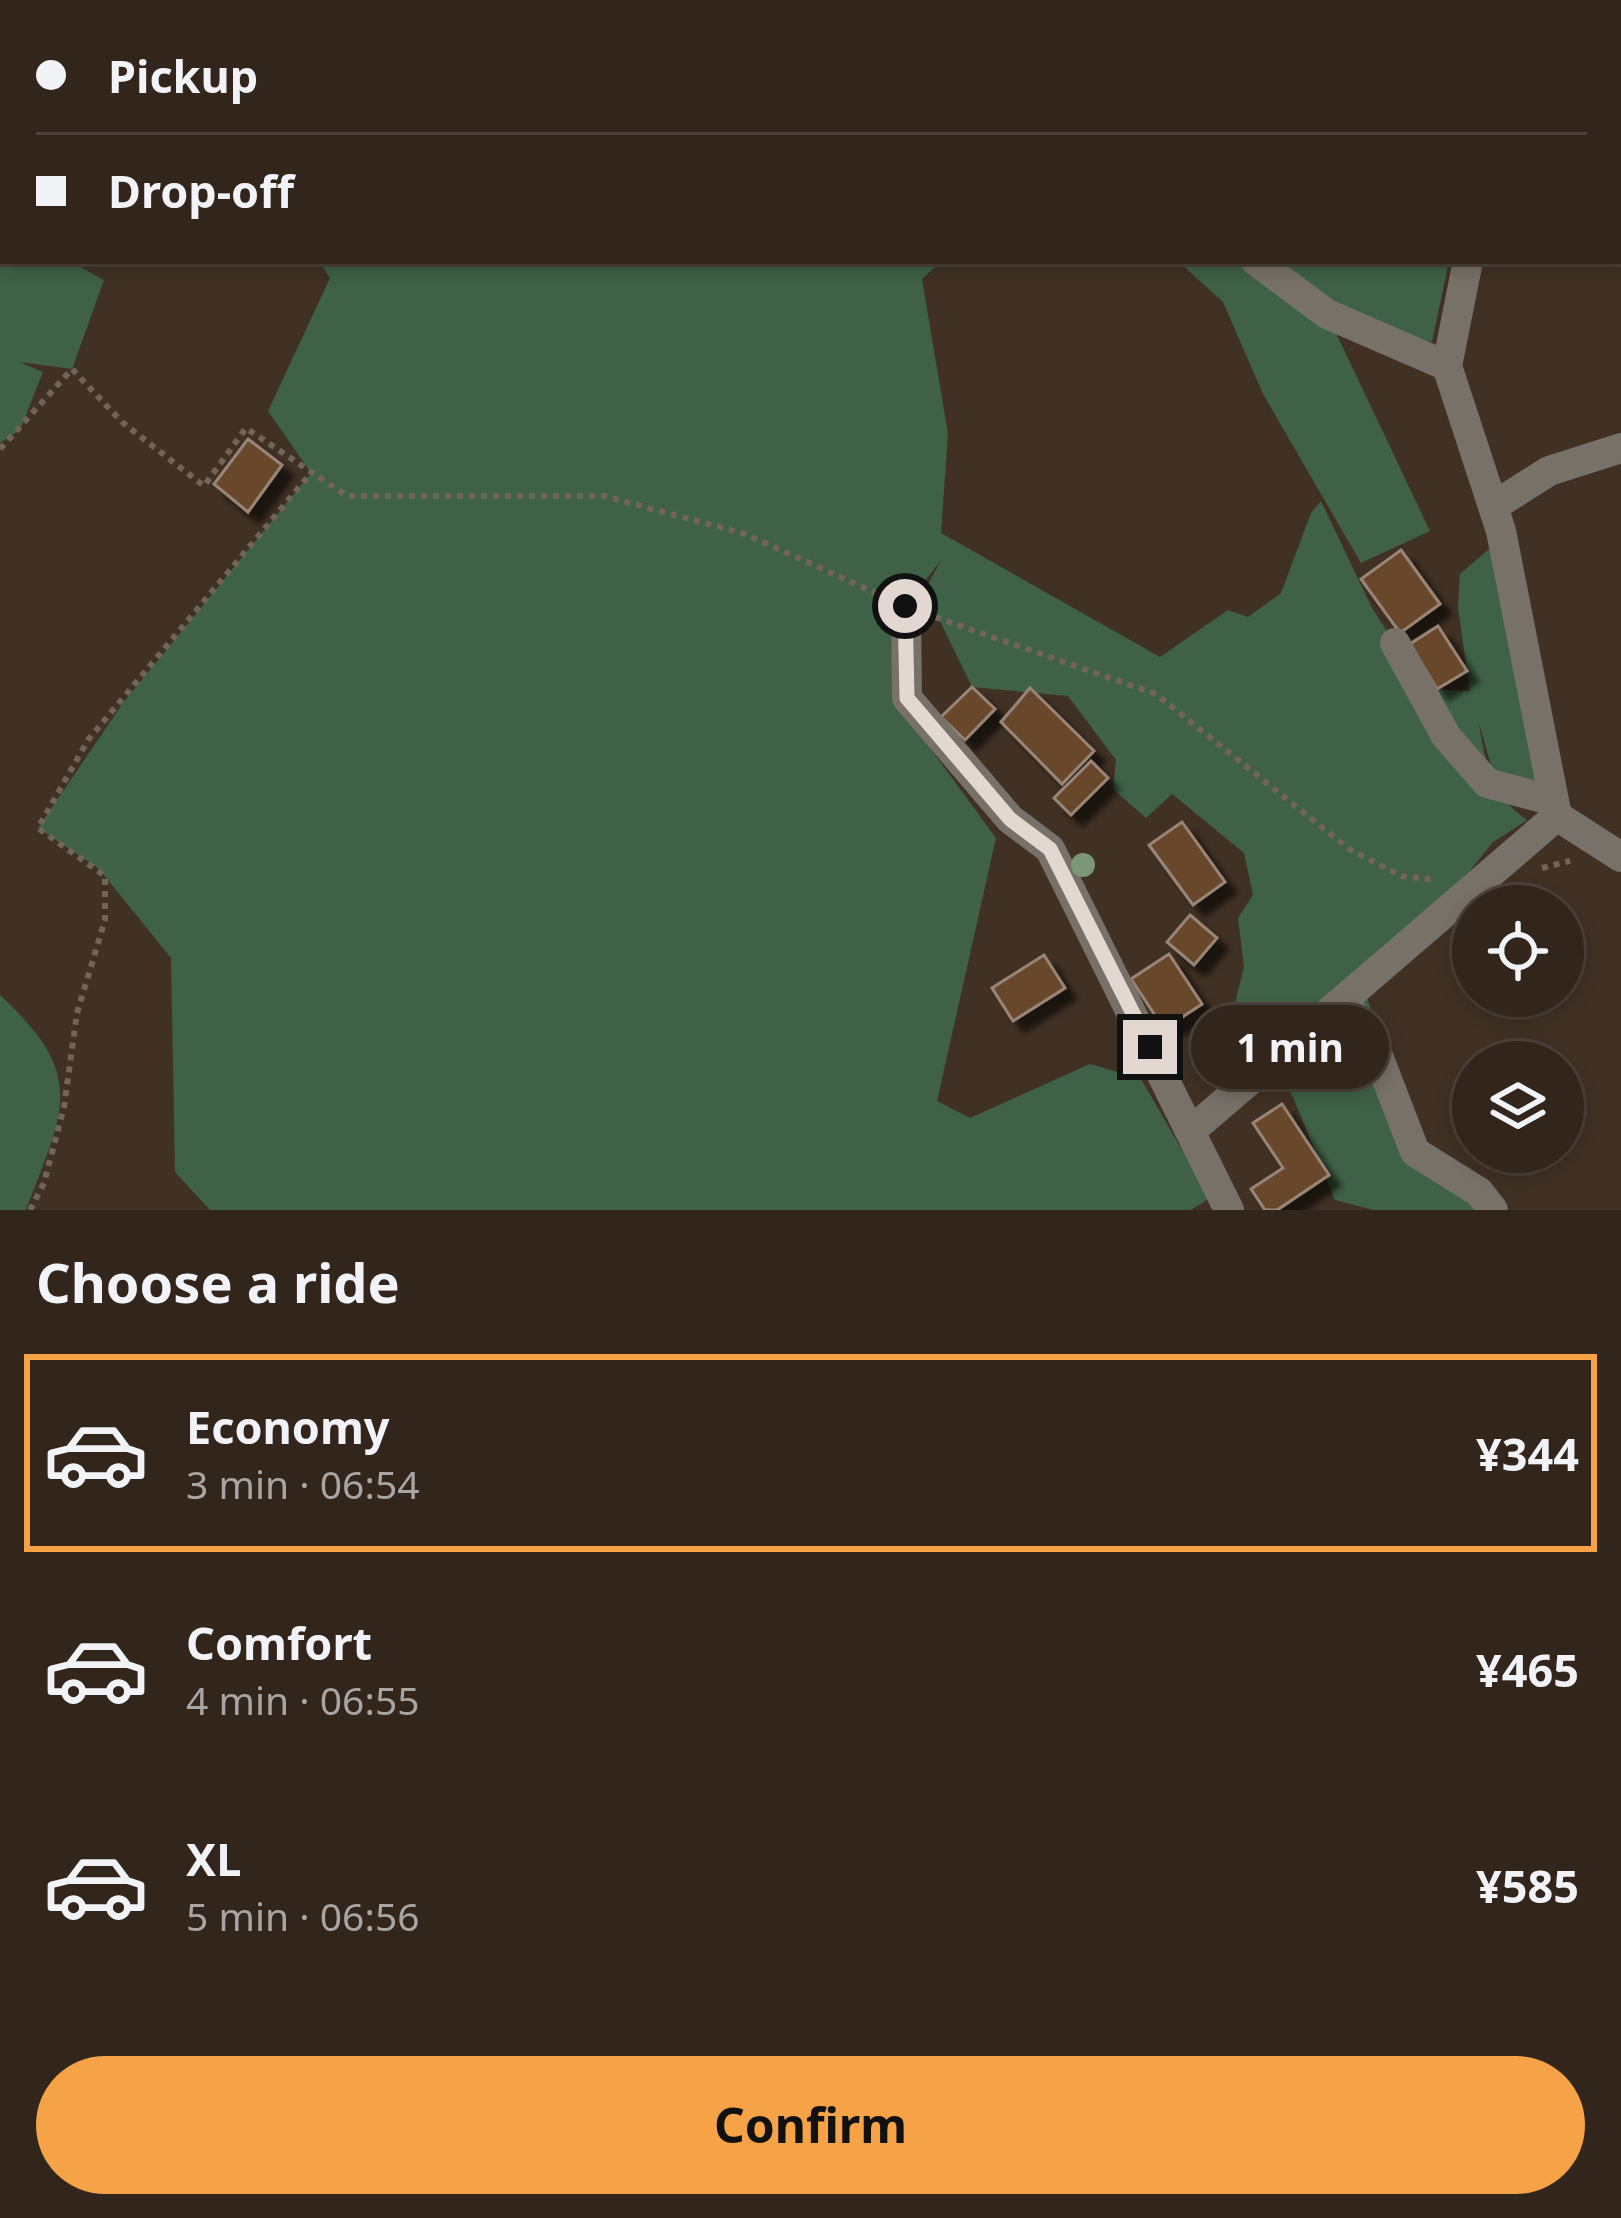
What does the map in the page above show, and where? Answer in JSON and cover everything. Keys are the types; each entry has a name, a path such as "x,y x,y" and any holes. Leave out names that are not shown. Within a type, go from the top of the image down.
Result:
{"street":[{"path":"1260,264 1327,314 1448,366"},
{"path":"1467,264 1448,366 1494,506 1556,808"},
{"path":"1494,506 1549,471 1621,448"},
{"path":"905,606 907,698 1010,819 1050,849 1192,1130 1225,1208"},
{"path":"1395,643 1446,736 1487,783 1556,808 1617,855"},
{"path":"1192,1130 1556,808"},
{"path":"1344,1000 1373,1042 1415,1152 1479,1192 1493,1210"}],"path":[{"path":"0,449 72,369 122,422 205,486 246,428 347,496 604,496 745,534 905,606 1156,694 1349,849 1401,876 1462,884 1486,874 1617,855"},
{"path":"30,1210 44,1183 54,1145 77,1013 105,920 105,876 38,828 88,740 311,472"}],"green space":[{"path":"0,264 75,264 104,280 72,369 19,362 43,372 20,430 0,443"},
{"path":"321,264 939,264 922,279 948,434 941,533 1160,657 1228,610 1248,617 1281,593 1311,513 1321,501 1372,608 1424,689 1470,691 1458,608 1460,574 1502,538 1537,782 1494,776 1479,723 1492,778 1527,820 1493,842 1458,885 1452,885 1452,893 1429,921 1358,973 1414,1128 1488,1210 1373,1210 1335,1200 1293,1097 1235,1003 1244,967 1238,918 1253,895 1244,853 1172,794 1146,818 1113,789 1116,760 1068,696 972,687 925,590 941,560 906,606 897,703 996,838 937,1101 970,1118 1090,1064 1141,1079 1210,1198 1191,1210 210,1210 175,1172 171,958 99,869 38,828 123,703 311,473 268,411 330,278"},
{"path":"1181,264 1260,264 1327,314 1430,531 1361,563 1263,394 1223,302"},
{"path":"1283,264 1448,264 1432,342 1365,330"},
{"path":"0,995 47,1049 60,1096 58,1120 26,1210 0,1210"}],"building":[{"path":"248,439 282,465 248,512 214,484"},
{"path":"1401,550 1440,604 1400,633 1361,579"},
{"path":"1438,626 1467,671 1437,689 1410,644"},
{"path":"972,687 995,709 965,740 941,717"},
{"path":"1030,688 1094,751 1062,784 1001,722"},
{"path":"1091,761 1108,778 1071,815 1054,798"},
{"path":"1182,822 1225,882 1193,905 1149,845"},
{"path":"1190,915 1217,938 1194,965 1167,942"},
{"path":"1169,954 1202,1004 1164,1029 1131,979"},
{"path":"1044,955 1065,988 1013,1021 992,988"},
{"path":"1282,1104 1329,1175 1277,1210 1265,1210 1251,1189 1283,1168 1253,1123"}],"route":[{"path":"905,606 907,698 1010,819 1050,849 1150,1047"}]}
